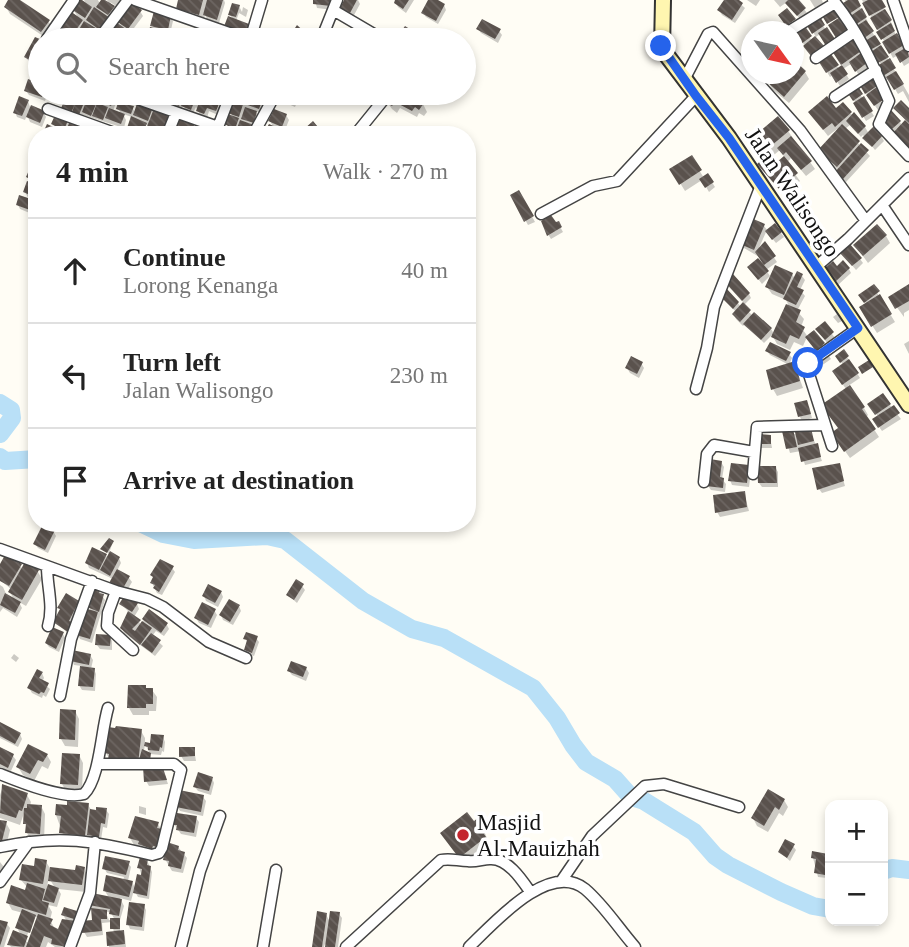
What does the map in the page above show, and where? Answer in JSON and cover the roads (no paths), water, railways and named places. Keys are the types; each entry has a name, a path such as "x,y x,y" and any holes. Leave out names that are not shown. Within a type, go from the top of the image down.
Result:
{"street":[{"path":"54,28 74,0"},
{"path":"107,28 128,0"},
{"path":"135,0 215,28"},
{"path":"253,28 262,0"},
{"name":"Jalan Walisongo","path":"663,0 661,46 729,138 909,405"},
{"path":"893,0 909,46"},
{"path":"804,21 834,1 876,70 890,101 878,124 909,156"},
{"path":"326,28 335,5 367,28"},
{"path":"684,80 708,34 713,32 800,130 866,221"},
{"path":"816,58 854,32"},
{"path":"835,97 876,70"},
{"path":"541,214 593,186 617,181 696,96"},
{"path":"154,105 205,126"},
{"path":"218,126 227,105"},
{"path":"258,126 269,105"},
{"path":"362,126 379,105"},
{"path":"48,109 95,126"},
{"path":"171,126 176,113"},
{"path":"816,267 909,178"},
{"path":"696,389 714,307 761,186"},
{"path":"882,205 909,245"},
{"path":"832,446 806,365 858,328"},
{"path":"753,474 757,426 825,425"},
{"path":"704,482 707,454 714,445 754,452"},
{"path":"0,549 116,591 147,599 163,607 209,642 246,658"},
{"path":"47,567 51,607 48,626"},
{"path":"60,696 71,639 92,581"},
{"path":"116,591 108,613 107,626 133,650"},
{"path":"0,774 55,792 81,796 89,789 97,764 108,708"},
{"path":"0,847 79,839 152,855 159,853 181,772 179,766 97,764"},
{"path":"469,947 513,904 562,880 592,835 645,786 664,784 738,807"},
{"path":"181,947 200,871 220,816"},
{"path":"0,882 29,842"},
{"path":"70,947 90,893 95,842"},
{"path":"346,947 441,860 467,862 492,858 503,862 522,879 531,893"},
{"path":"263,947 276,870"},
{"path":"562,880 575,883 586,890 635,947"}],"waterway":[{"path":"0,403 11,410 12,418 0,434"},
{"path":"0,457 5,461 28,460"},
{"path":"159,532 194,540 267,536 285,540 363,601 412,629 444,638 533,688 586,762 615,779 631,797 644,801 694,832 715,856 728,865 781,892 813,906 825,908"},
{"path":"888,869 909,870"}],"place":[{"name":"Masjid Al-Mauizhah","path":"463,835"}]}
